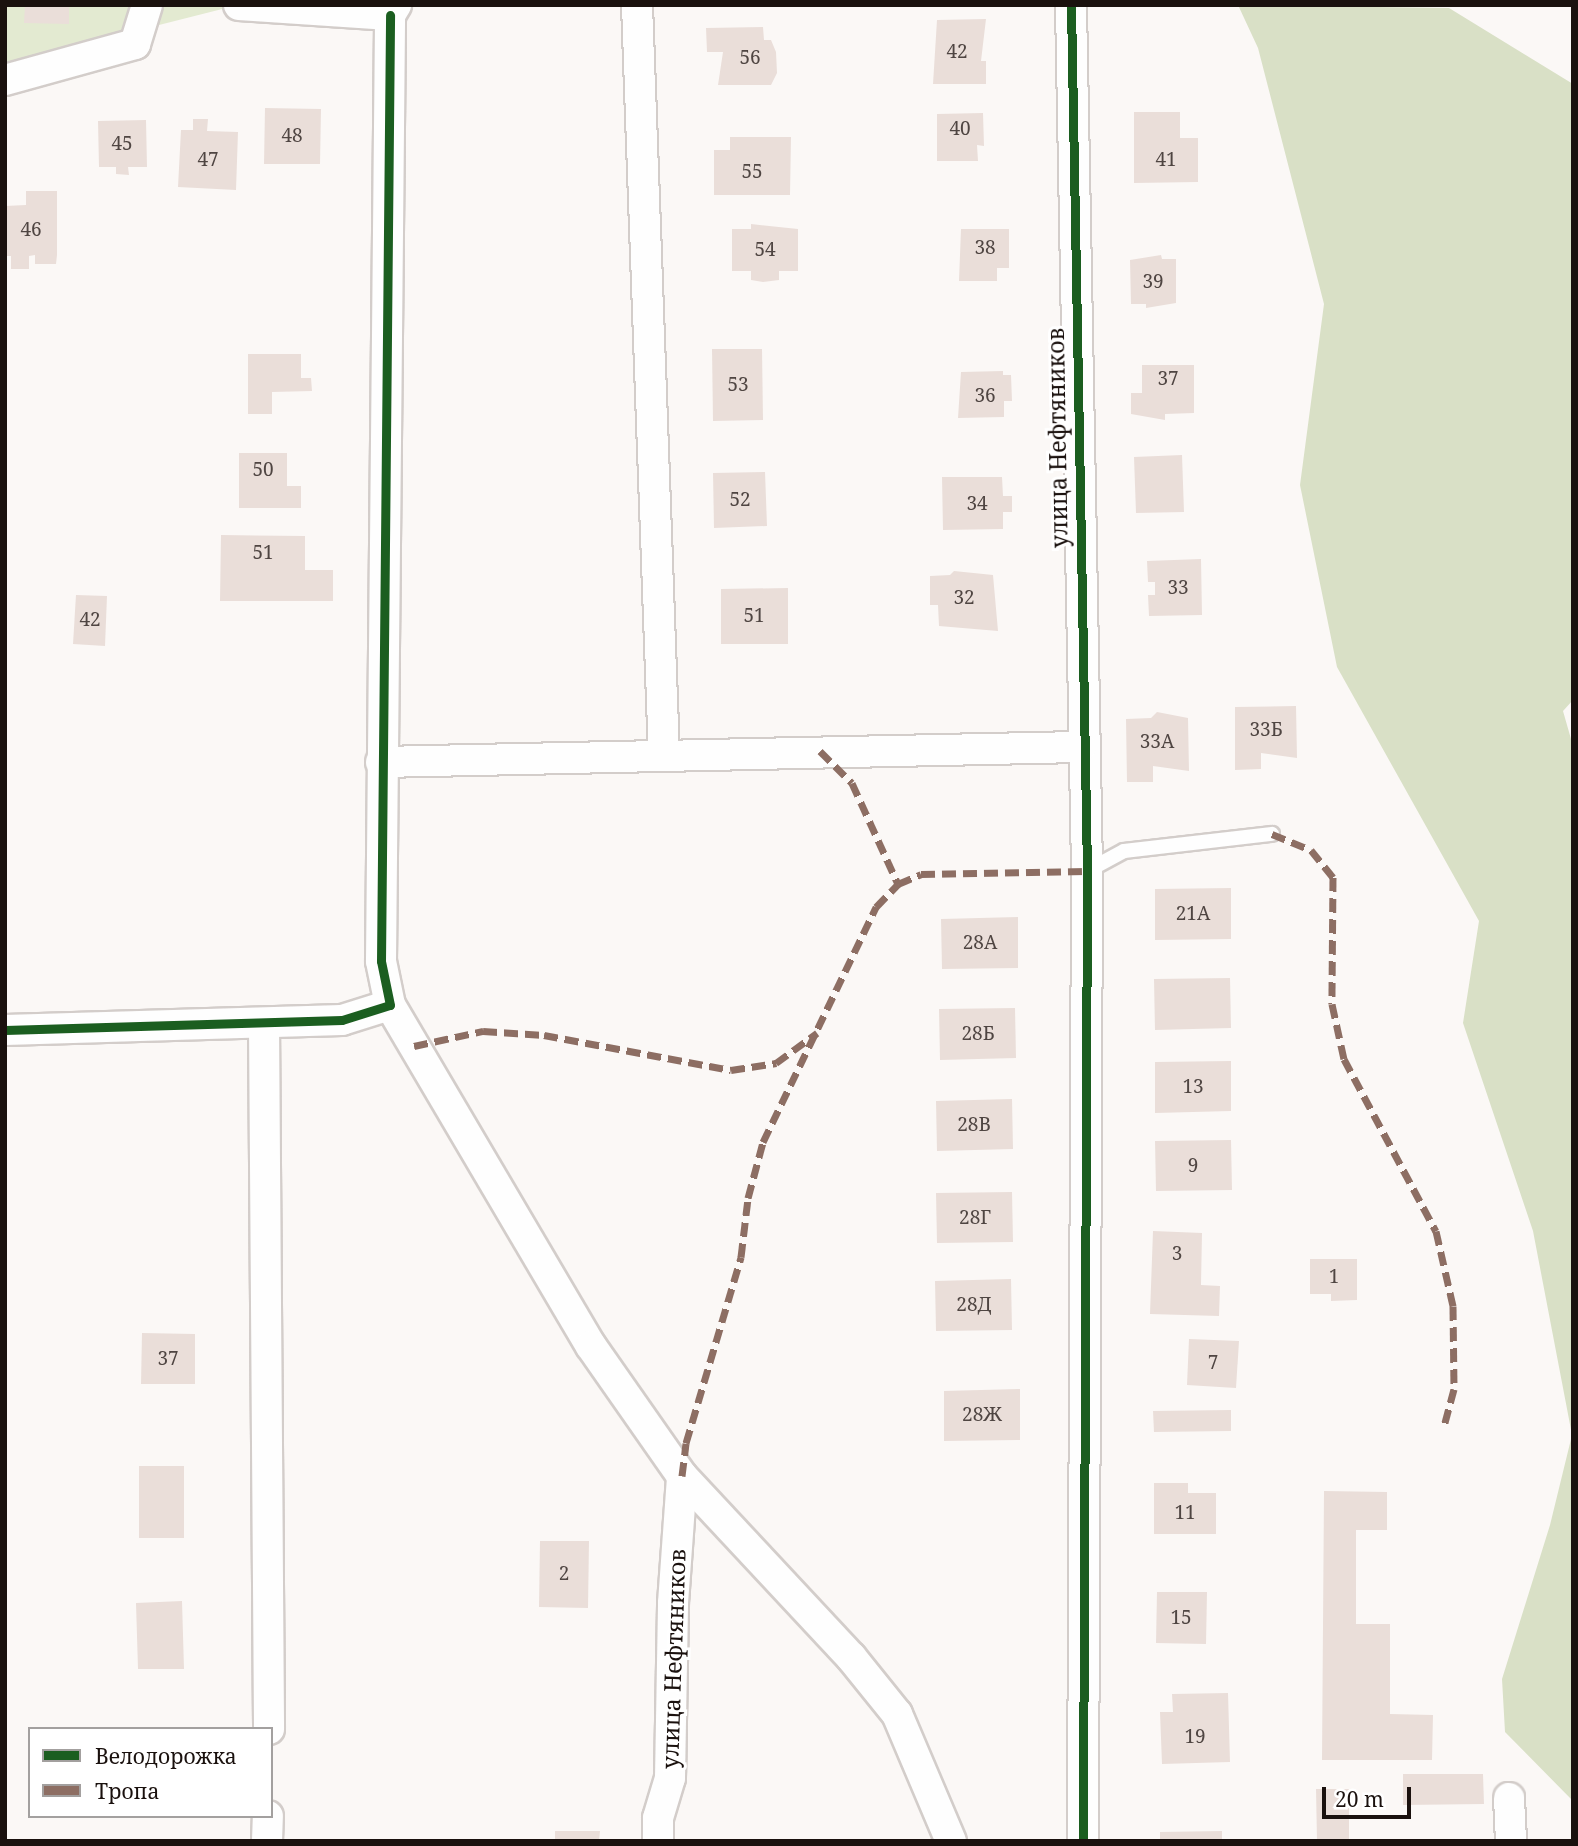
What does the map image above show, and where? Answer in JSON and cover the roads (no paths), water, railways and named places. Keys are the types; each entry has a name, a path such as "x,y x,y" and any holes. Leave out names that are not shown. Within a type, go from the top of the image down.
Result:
{"street":[{"path":"5,80 135,44 147,5"},
{"path":"239,5 393,10 381,961 390,1005 592,1346 682,1476 851,1657 897,1714 951,1841"},
{"path":"637,5 664,756"},
{"name":"улица Нефтяников","path":"1071,5 1081,747 1087,871 1083,1841"},
{"path":"382,762 1081,747"},
{"path":"5,1030 342,1020 390,1005"},
{"path":"264,1024 269,1727"},
{"name":"улица Нефтяников","path":"658,1841 658,1818 670,1778 673,1603 682,1476"},
{"path":"1509,1798 1511,1841"},
{"path":"267,1841 268,1818"}],"lane":[{"path":"1087,871 1124,851 1272,834"}]}
